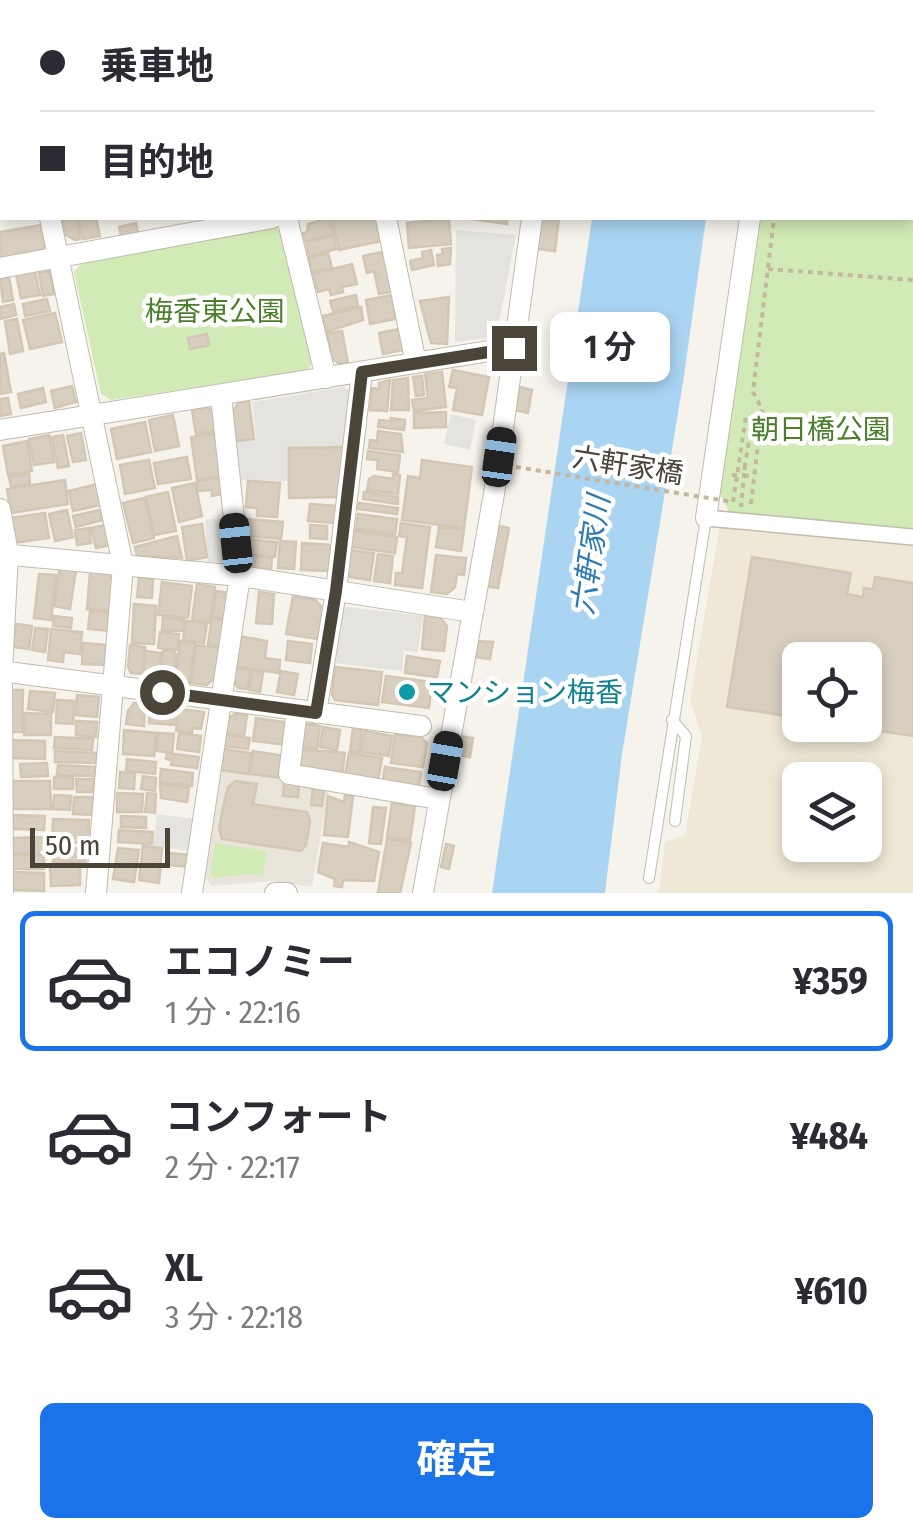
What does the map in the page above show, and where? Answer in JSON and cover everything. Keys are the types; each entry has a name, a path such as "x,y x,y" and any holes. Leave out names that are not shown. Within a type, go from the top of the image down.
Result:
{"street":[{"path":"50,220 123,565 96,893"},
{"path":"0,268 187,225 248,220"},
{"path":"286,220 326,378"},
{"path":"386,220 416,363"},
{"path":"422,893 494,494 532,220"},
{"path":"750,220 706,518 744,517 913,537"},
{"path":"0,430 514,348"},
{"path":"362,372 336,591 288,774 438,798"},
{"path":"192,893 240,576 221,396"},
{"path":"0,509 4,554 3,893"},
{"path":"4,554 240,576 472,612"},
{"path":"1,671 420,726"},
{"path":"275,893 287,893"}],"lane":[{"path":"648,878 706,518"},
{"path":"672,720 686,736 676,821"}],"path":[{"path":"744,517 754,477 762,409 754,392 774,220"},
{"path":"768,269 913,280"},
{"name":"六軒家橋","path":"516,467 733,502 746,416 753,417 744,475"},
{"path":"744,517 744,475 754,477"}],"shaded area":[{"path":"456,230 516,235 496,337 455,342"},
{"path":"344,387 353,394 337,497 289,498 288,481 240,480 236,442 256,439 252,402"},
{"path":"451,414 476,420 470,450 444,444"},
{"path":"225,517 229,555 221,562 208,562 205,520"},
{"path":"720,525 913,543 913,893 659,893 665,842 685,835 702,736 690,700"},
{"path":"340,609 423,616 418,652 404,651 402,671 334,663"},
{"path":"219,771 329,786 312,887 272,881 212,886 204,876"},
{"path":"157,814 195,819 190,851 153,846"}],"green space":[{"name":"朝日橋公園","path":"757,220 913,220 913,534 731,516 718,489"},
{"name":"梅香東公園","path":"274,227 285,233 314,360 308,370 111,400 101,394 74,272 81,264"},
{"path":"215,843 267,851 263,876 215,878 210,874"}],"water":[{"name":"六軒家川","path":"592,220 706,220 622,754 605,893 492,893"}],"building":[{"path":"62,220 76,220 80,239 66,235"},
{"path":"78,220 96,220 100,236 83,239"},
{"path":"330,220 333,234 305,241 303,233 307,232 308,224"},
{"path":"332,220 376,220 381,241 339,250"},
{"path":"449,220 451,244 409,248 407,223"},
{"path":"541,220 559,220 555,251 537,249"},
{"path":"136,223 138,232 121,236 119,227"},
{"path":"41,225 45,246 40,251 0,258 0,232"},
{"path":"333,235 336,249 309,256 306,242"},
{"path":"451,248 450,264 438,266 437,255 443,254 442,249"},
{"path":"431,250 434,265 412,270 410,261 423,258 422,252"},
{"path":"387,251 395,291 379,294 374,271 367,273 363,256"},
{"path":"328,253 332,268 312,272 309,258"},
{"path":"352,264 357,284 342,287 343,292 331,295 329,289 318,292 313,274"},
{"path":"35,271 40,295 21,298 16,274"},
{"path":"49,271 54,294 43,296 39,273"},
{"path":"9,277 13,300 3,302 0,279"},
{"path":"356,295 358,306 333,311 330,301"},
{"path":"392,295 395,319 370,324 366,300"},
{"path":"449,297 447,344 431,343 420,301"},
{"path":"47,299 50,311 25,316 23,304"},
{"path":"14,304 16,315 0,319 0,307"},
{"path":"361,307 363,320 326,332 323,316"},
{"path":"55,313 62,342 30,349 23,320"},
{"path":"17,319 23,351 10,354 5,321"},
{"path":"399,329 403,350 383,354 379,333"},
{"path":"342,331 348,363 340,364 332,359 327,334"},
{"path":"207,334 209,345 190,349 188,338"},
{"path":"4,353 11,392 0,394 0,354"},
{"path":"453,370 489,377 482,415 453,410 457,388 449,387"},
{"path":"442,372 446,407 414,411 412,400 428,398 425,374"},
{"path":"422,376 424,395 416,396 413,377"},
{"path":"408,378 409,410 391,410 393,380"},
{"path":"390,380 387,411 370,410 372,388 379,389 379,383"},
{"path":"72,386 76,402 55,408 51,391"},
{"path":"520,387 532,390 528,413 515,410"},
{"path":"43,388 46,402 21,408 18,394"},
{"path":"8,398 11,414 0,416 0,399"},
{"path":"249,401 254,439 236,441 232,412 239,402"},
{"path":"208,408 215,413 217,431 196,434 192,410"},
{"path":"446,412 446,427 414,428 414,413"},
{"path":"173,415 179,446 155,451 149,420"},
{"path":"379,420 405,420 404,430 378,427"},
{"path":"145,422 151,452 117,459 111,429"},
{"path":"378,431 401,434 403,452 369,448 370,440 377,441"},
{"path":"81,433 86,460 73,462 67,436"},
{"path":"215,434 222,476 197,480 191,437"},
{"path":"49,435 54,462 34,465 29,439"},
{"path":"63,435 69,466 58,468 52,437"},
{"path":"27,441 32,471 8,475 3,446"},
{"path":"346,447 337,497 289,498 289,448"},
{"path":"368,451 400,455 398,472 377,469 378,460 367,459"},
{"path":"187,457 191,479 158,484 154,463"},
{"path":"149,460 155,488 125,494 120,465"},
{"path":"422,460 472,467 464,528 402,520 408,476 420,478"},
{"path":"29,474 30,484 11,487 9,477"},
{"path":"393,474 400,475 398,494 367,490 369,479 393,479"},
{"path":"220,478 222,494 212,496 212,490 198,491 197,481"},
{"path":"65,480 68,504 11,513 7,489"},
{"path":"248,481 280,483 277,517 257,516 257,508 246,507"},
{"path":"195,483 202,516 179,522 172,488"},
{"path":"97,484 101,505 73,511 69,491"},
{"path":"168,492 176,531 154,535 146,497"},
{"path":"364,492 398,497 398,504 363,499"},
{"path":"144,498 154,538 133,543 123,503"},
{"path":"359,503 398,508 397,514 358,509"},
{"path":"310,504 337,506 336,523 308,521"},
{"path":"67,510 73,537 55,541 49,514"},
{"path":"100,510 102,520 76,527 73,516"},
{"path":"45,513 49,538 13,543 10,518"},
{"path":"358,514 397,519 395,534 356,529"},
{"path":"247,519 283,522 281,539 245,536"},
{"path":"401,523 430,527 422,588 395,585 396,573 402,573 407,537 399,536"},
{"path":"202,524 207,557 187,561 182,527"},
{"path":"105,525 110,545 96,548 91,528"},
{"path":"310,525 327,526 327,539 310,538"},
{"path":"495,525 509,528 498,588 484,586"},
{"path":"439,527 464,530 461,551 436,547"},
{"path":"89,528 91,543 77,545 75,530"},
{"path":"353,531 397,537 395,553 351,547"},
{"path":"177,536 182,558 137,556 135,547"},
{"path":"247,539 277,542 275,557 246,554"},
{"path":"280,541 296,542 294,569 278,568"},
{"path":"302,543 331,545 329,571 301,570"},
{"path":"350,550 374,553 370,580 350,577"},
{"path":"378,554 393,556 390,583 374,581"},
{"path":"247,555 272,558 271,569 254,567"},
{"path":"436,555 466,558 464,575 457,574 455,587 447,594 431,592"},
{"path":"752,557 851,573 847,594 863,597 864,588 873,589 875,577 913,583 913,736 882,731 882,642 782,642 782,715 727,707"},
{"path":"60,567 76,570 70,609 54,606"},
{"path":"90,572 107,573 113,581 110,611 87,609"},
{"path":"39,574 56,575 51,620 34,618"},
{"path":"139,577 153,579 152,598 137,597"},
{"path":"162,582 192,586 188,618 158,615"},
{"path":"197,584 215,587 210,623 192,620"},
{"path":"216,591 225,592 227,597 224,619 213,617"},
{"path":"259,592 274,594 272,624 256,623"},
{"path":"293,596 315,600 323,608 318,639 286,634"},
{"path":"134,604 156,606 154,644 132,643"},
{"path":"90,611 109,613 108,631 88,629"},
{"path":"54,616 72,618 71,628 53,626"},
{"path":"425,616 440,617 447,626 444,651 422,649"},
{"path":"163,618 184,620 184,631 162,630"},
{"path":"212,618 224,620 220,646 208,644"},
{"path":"186,621 207,623 204,643 183,640"},
{"path":"16,624 32,626 29,649 13,647"},
{"path":"35,628 48,629 45,652 32,650"},
{"path":"51,629 82,632 80,654 64,652 63,662 48,660"},
{"path":"160,632 179,634 178,650 158,648"},
{"path":"238,636 267,641 265,658 280,660 279,673 233,666"},
{"path":"180,641 195,643 189,684 175,682"},
{"path":"288,641 312,644 310,663 286,660"},
{"path":"477,641 493,642 490,659 475,657"},
{"path":"83,643 106,645 105,665 82,664"},
{"path":"130,645 145,647 143,674 131,673 128,667"},
{"path":"196,645 220,648 216,676 207,685 191,683"},
{"path":"163,650 174,651 176,655 173,681 159,679"},
{"path":"146,651 161,653 158,679 143,677"},
{"path":"407,656 440,661 437,677 405,673"},
{"path":"335,667 382,672 378,705 335,700"},
{"path":"234,668 250,670 247,689 238,688 233,679"},
{"path":"252,671 263,672 260,692 249,690"},
{"path":"281,671 298,674 294,695 277,692"},
{"name":"マンション梅香","path":"386,676 432,682 429,708 382,702"},
{"path":"10,690 23,690 22,732 9,732"},
{"path":"30,691 55,693 53,712 28,709"},
{"path":"77,695 99,697 97,717 76,715"},
{"path":"57,700 74,701 73,724 56,723"},
{"path":"134,703 145,704 144,726 126,724"},
{"path":"150,705 179,707 177,725 149,723"},
{"path":"179,709 204,712 201,729 192,728 192,733 176,731"},
{"path":"25,713 51,714 51,735 24,735"},
{"path":"235,714 247,715 244,736 225,734 227,719"},
{"path":"256,718 291,723 288,745 253,741"},
{"path":"76,721 97,722 96,737 76,735"},
{"path":"302,723 320,726 317,749 298,746"},
{"path":"323,727 340,730 337,750 320,747"},
{"path":"353,729 362,730 359,752 350,751"},
{"path":"124,730 156,733 154,756 123,754"},
{"path":"365,731 392,736 389,756 361,752"},
{"path":"158,733 174,734 172,753 157,751"},
{"path":"179,733 201,736 199,752 177,749"},
{"path":"395,734 422,738 427,743 423,767 391,763"},
{"path":"225,735 250,738 248,749 223,746"},
{"path":"458,736 473,738 470,757 456,755"},
{"path":"55,737 93,739 92,750 54,748"},
{"path":"12,740 45,741 45,759 11,758"},
{"path":"224,749 251,753 248,774 220,770"},
{"path":"298,749 345,753 342,774 295,767"},
{"path":"55,751 97,753 96,763 55,762"},
{"path":"253,751 285,756 282,778 250,774"},
{"path":"167,753 199,757 197,768 171,765"},
{"path":"349,753 382,758 378,780 345,775"},
{"path":"127,759 156,762 155,774 126,771"},
{"path":"47,763 48,776 21,777 20,764"},
{"path":"58,765 95,767 95,776 57,775"},
{"path":"385,767 421,772 419,786 382,785"},
{"path":"161,769 193,773 192,786 160,782"},
{"path":"120,772 135,773 134,789 119,788"},
{"path":"143,776 156,778 155,791 141,789"},
{"path":"54,777 73,777 73,789 54,789"},
{"path":"76,779 93,779 93,792 77,792"},
{"path":"11,781 50,781 51,809 10,809"},
{"path":"236,781 257,784 253,804 307,812 310,821 306,845 301,851 222,839 219,829 223,807 228,787"},
{"path":"284,783 299,784 298,797 283,796"},
{"path":"160,784 189,788 187,802 161,798"},
{"path":"313,788 324,789 322,806 311,805"},
{"path":"117,793 143,794 142,812 117,812"},
{"path":"147,793 156,794 155,813 145,812"},
{"path":"54,795 71,796 70,810 53,809"},
{"path":"345,795 353,796 348,837 324,835 328,796 344,802"},
{"path":"74,797 93,797 93,815 73,814"},
{"path":"392,803 415,806 410,840 387,837"},
{"path":"373,807 386,808 381,844 369,843"},
{"path":"13,815 45,816 44,830 12,829"},
{"path":"121,816 146,817 146,828 121,827"},
{"path":"53,819 89,820 88,843 52,842"},
{"path":"119,830 153,832 152,844 118,842"},
{"path":"48,837 48,852 13,853 12,838"},
{"path":"387,839 411,843 400,893 378,893"},
{"path":"349,842 379,852 374,881 343,880 342,887 334,886 335,879 318,872 323,843 349,847"},
{"path":"446,844 454,846 449,869 441,867"},
{"path":"143,846 162,848 159,883 139,880"},
{"path":"85,848 85,862 53,862 53,849"},
{"path":"118,848 139,850 134,882 113,879"},
{"path":"169,853 190,855 189,867 168,865"},
{"path":"12,855 44,855 44,869 12,869"},
{"path":"80,865 80,885 51,886 50,866"},
{"path":"12,872 44,873 44,891 12,890"}],"place":[{"name":"マンション梅香","path":"407,692"}],"route":[{"path":"162,692 316,713 336,591 362,372 514,348"}]}
